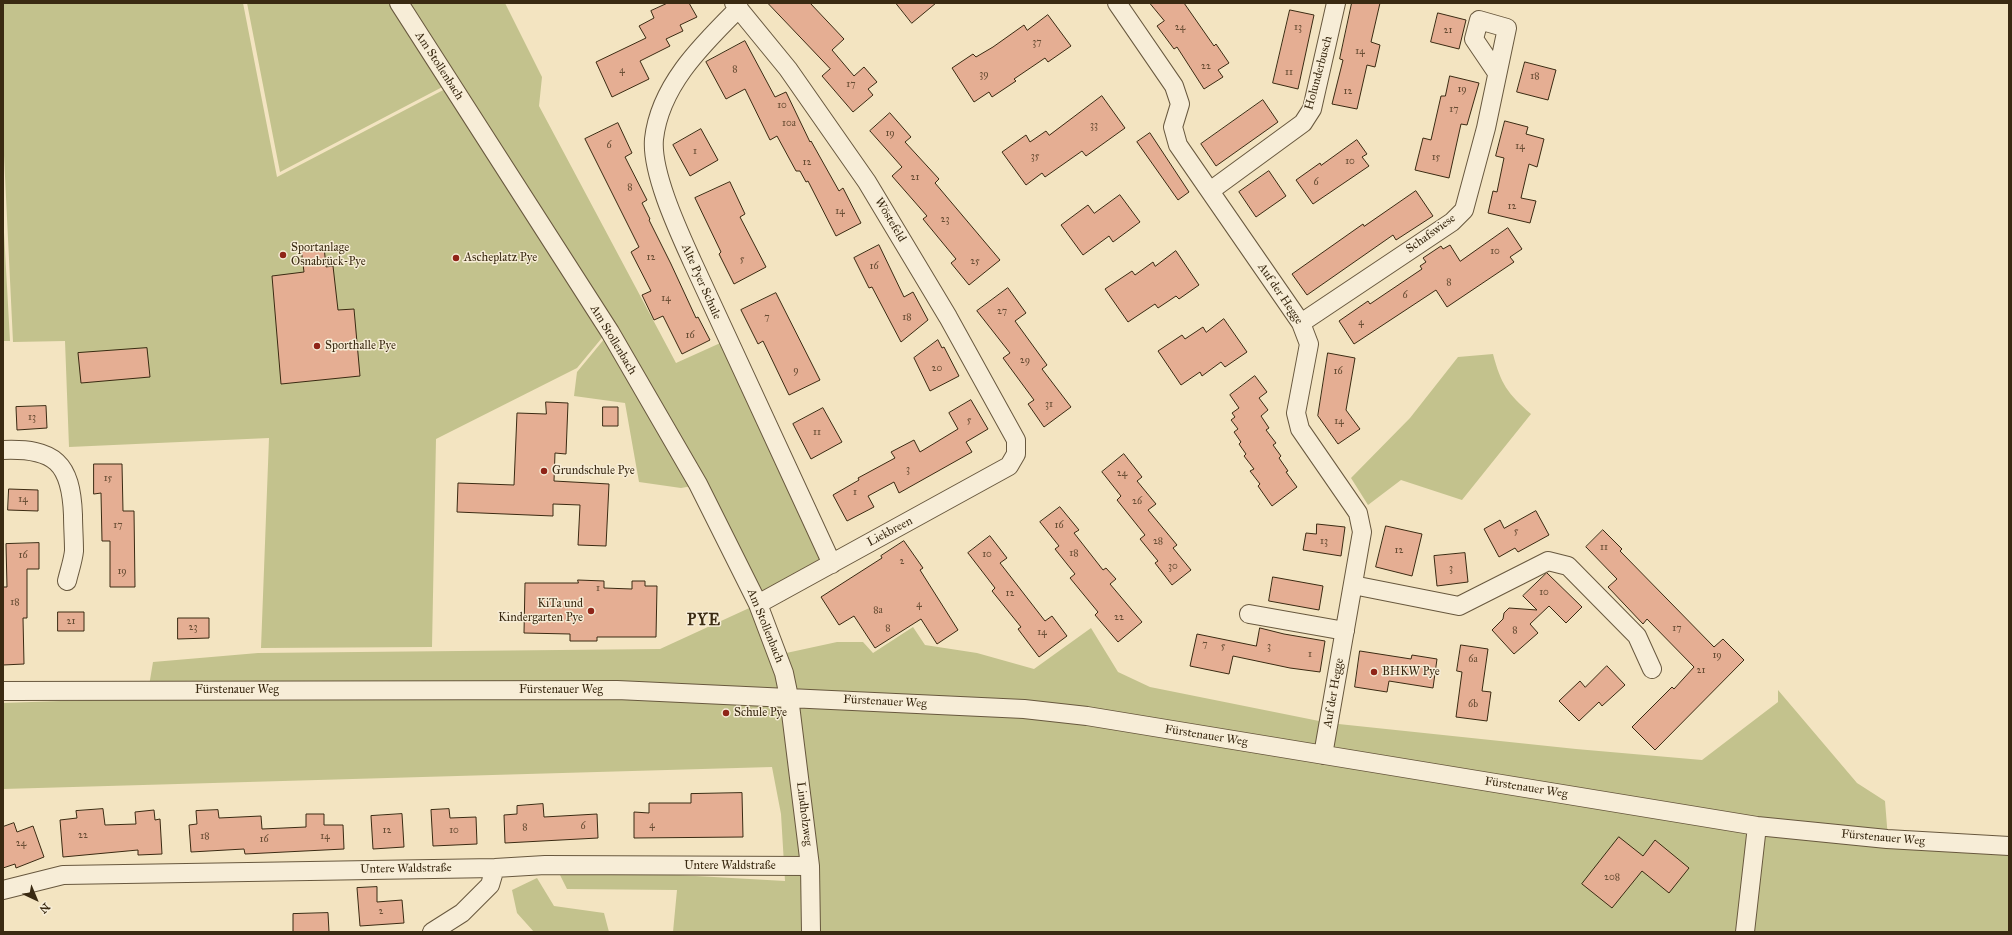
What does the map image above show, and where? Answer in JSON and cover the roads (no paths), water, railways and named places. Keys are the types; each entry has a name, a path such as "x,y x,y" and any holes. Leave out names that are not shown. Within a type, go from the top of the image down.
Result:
{"street":[{"name":"Am Stollenbach","path":"399,3 610,332 698,484 758,604 784,673 789,697"},
{"name":"Auf der Hegge","path":"1117,3 1174,86 1180,104 1173,127 1178,145 1301,323 1309,344 1296,413 1300,429 1358,513 1362,532 1323,755"},
{"name":"Holunderbusch","path":"1210,191 1303,123 1312,109 1336,3"},
{"name":"Wöstefeld","path":"736,5 788,69 867,182 948,317 1011,429 1016,440 1016,454"},
{"name":"Alte Pyer Schule","path":"736,5 680,73 660,110 654,140 658,175 673,217 695,268 832,564"},
{"name":"Schafswiese","path":"1301,323 1452,222 1464,210 1486,128 1497,73"},
{"path":"3,450 26,449 44,453 58,464 68,477 72,492 74,552 67,582"},
{"name":"Liekbreen","path":"758,604 997,474 1009,466 1016,454"},
{"path":"1353,585 1459,606 1548,561 1568,566 1637,636 1652,669"},
{"path":"1249,614 1344,631"},
{"name":"Fürstenauer Weg","path":"3,691 617,690 1024,709 1087,716 1757,826 1888,839 2009,846"},
{"name":"Lindholzweg","path":"789,697 810,866 811,932"},
{"path":"1745,932 1757,826"},
{"name":"Untere Waldstraße","path":"3,890 63,876 495,868 546,865 810,866"},
{"path":"432,932 462,913 490,885 495,868"}],"place":[{"name":"Sportanlage Osnabrück-Pye","path":"283,255"},
{"name":"Ascheplatz Pye","path":"456,258"},
{"name":"Sporthalle Pye","path":"317,346"},
{"name":"Grundschule Pye","path":"544,471"},
{"name":"KiTa und Kindergarten Pye","path":"591,611"},
{"name":"BHKW Pye","path":"1374,672"},
{"name":"Schule Pye","path":"726,713"}],"district":[{"name":"PYE","path":"704,621"}]}
